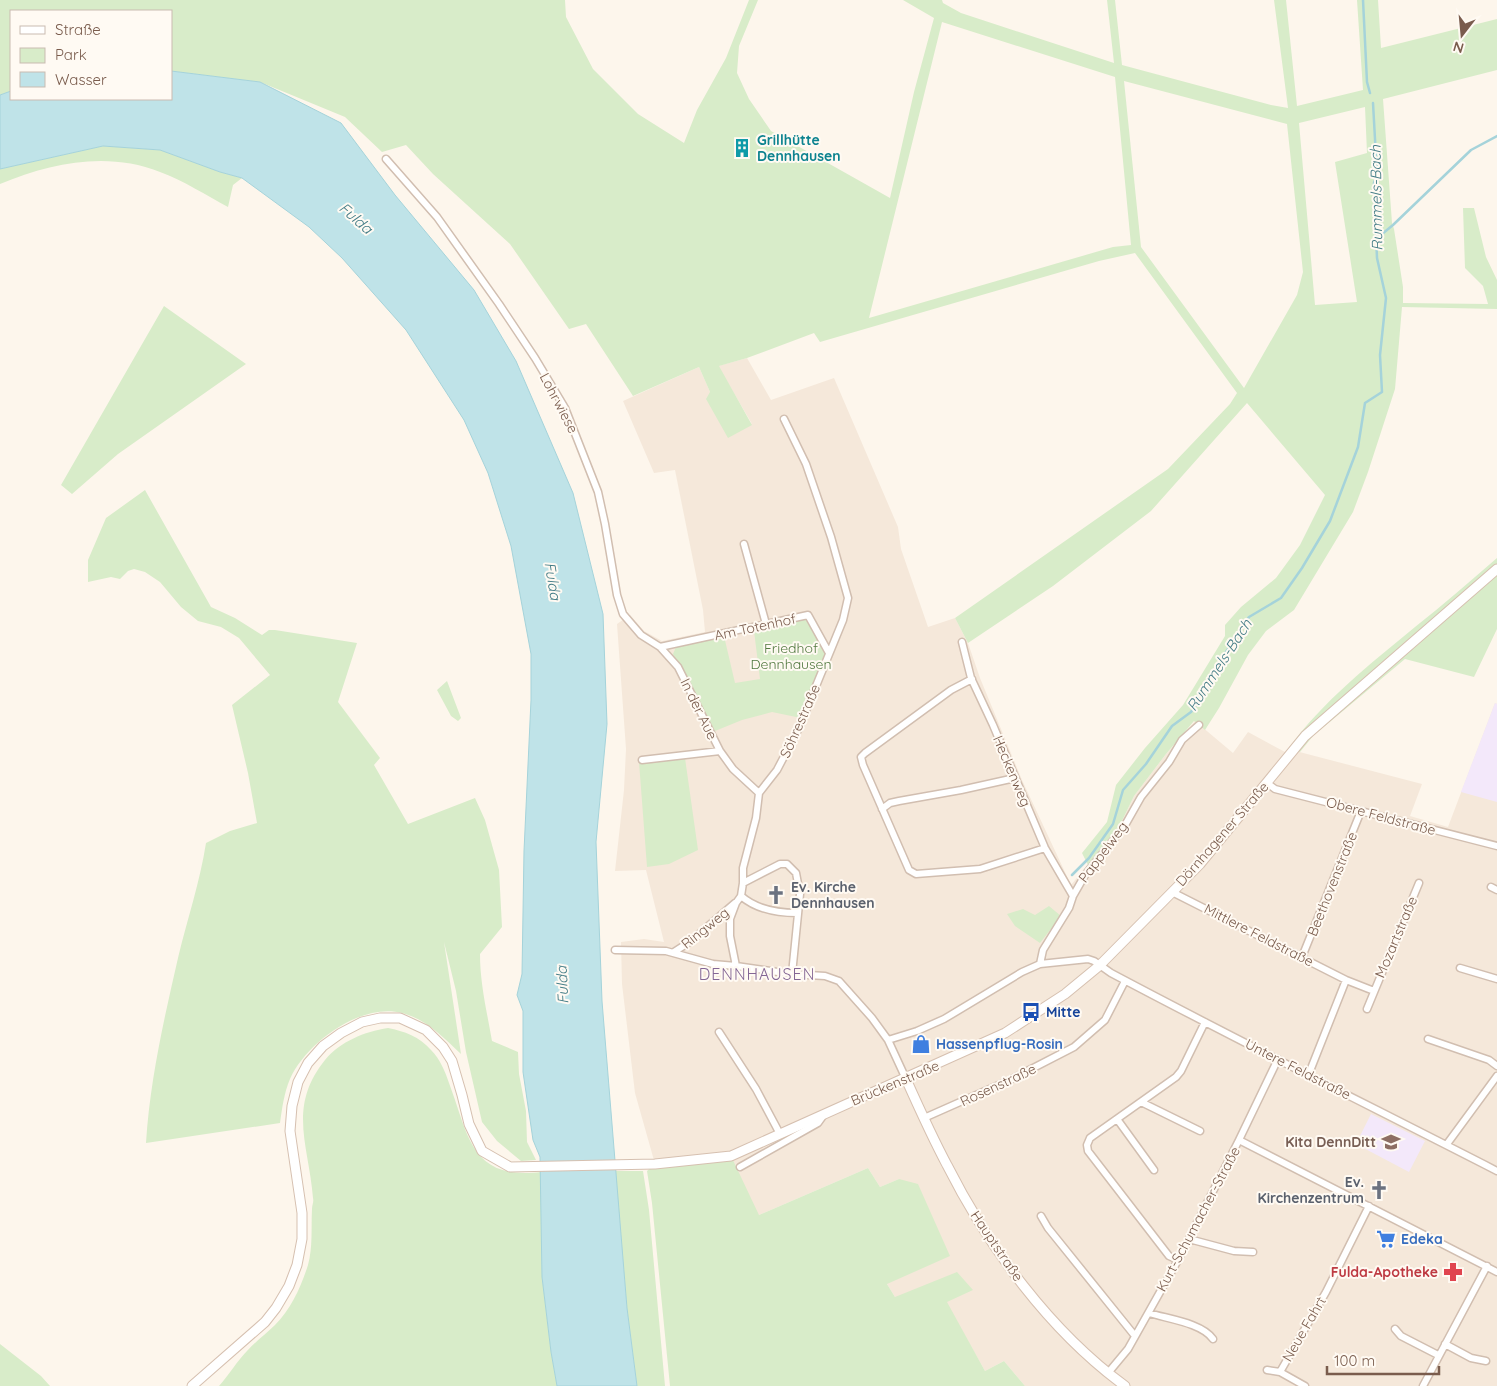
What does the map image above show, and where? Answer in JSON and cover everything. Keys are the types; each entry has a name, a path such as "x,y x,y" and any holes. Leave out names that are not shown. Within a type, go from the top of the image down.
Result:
{"street":[{"name":"Lohrwiese","path":"386,159 438,217 535,358 565,408 598,492 606,524 616,595 623,614 641,635 660,648 678,667"},
{"name":"Söhrestraße","path":"736,966 730,936 730,919 741,896 743,868 756,818 759,793 789,750 843,620 848,598 831,537 806,464 784,420"},
{"path":"744,544 766,624"},
{"name":"Dörnhagener Straße","path":"1099,966 1200,864 1305,736 1497,569"},
{"name":"Am Totenhof","path":"660,648 808,615 830,653"},
{"name":"Heckenweg","path":"962,642 971,678 1045,848 1073,896"},
{"name":"In der Aue","path":"678,667 720,751 734,769 759,793"},
{"path":"972,678 915,715 861,758 882,809 909,870 916,874 980,869 1045,848"},
{"name":"Pappelweg","path":"1040,964 1044,950 1069,908 1073,896 1085,875 1124,827 1140,797 1169,762 1182,740 1199,725"},
{"name":"In der Aue","path":"642,760 720,751"},
{"path":"882,809 890,803 1015,778"},
{"name":"Obere Feldstraße","path":"1267,783 1275,789 1497,846"},
{"name":"Beethovenstraße","path":"1302,957 1361,811"},
{"path":"743,883 780,864 787,864 796,873 800,894 792,974"},
{"name":"Mozartstraße","path":"1367,1009 1419,883"},
{"name":"Mittlere Feldstraße","path":"1172,892 1346,980"},
{"path":"741,896 749,903 774,912 797,913"},
{"name":"Ringweg","path":"674,952 697,936 736,903"},
{"path":"615,950 674,952 712,964 825,976 839,981 872,1018 888,1040 906,1079"},
{"path":"888,1040 917,1031 944,1019 1022,972 1040,964 1088,959 1094,961 1099,966"},
{"name":"Untere Feldstraße","path":"1099,966 1308,1076 1447,1144 1497,1171"},
{"name":"Brückenstraße","path":"740,1166 818,1123 824,1114 906,1079 1005,1033 1052,1004 1099,966"},
{"path":"1460,968 1497,979"},
{"path":"1308,1076 1346,980"},
{"name":"Mozartstraße","path":"1346,980 1374,991"},
{"name":"Rosenstraße","path":"924,1118 1012,1079 1074,1047 1105,1020 1125,981"},
{"path":"192,1386 265,1322 289,1286 302,1239 302,1213 290,1131 292,1106 298,1082 308,1063 323,1046 341,1033 362,1022 380,1018 400,1018 426,1030 444,1047 452,1061 469,1124 482,1151 510,1167 674,1163 731,1156 824,1114"},
{"path":"1178,1260 1169,1256 1088,1151 1087,1145 1090,1138 1181,1071 1205,1022"},
{"path":"718,1032 756,1089 780,1134"},
{"path":"1428,1039 1489,1060 1497,1066"},
{"name":"Kurt-Schumacher-Straße","path":"1108,1373 1128,1349 1149,1314 1189,1239 1278,1059"},
{"path":"1447,1144 1497,1076"},
{"name":"Hauptstraße","path":"906,1079 947,1166 974,1213 1017,1278 1066,1333 1108,1373 1125,1386"},
{"path":"1140,1102 1200,1131"},
{"path":"1117,1119 1154,1170"},
{"path":"1239,1140 1497,1272"},
{"name":"Neue Fahrt","path":"1280,1372 1326,1292 1369,1206"},
{"path":"1041,1216 1048,1228 1135,1336"},
{"path":"1189,1239 1234,1251 1253,1252"},
{"path":"1423,1386 1487,1266"},
{"path":"1149,1314 1199,1327 1209,1333 1213,1339"},
{"path":"1395,1329 1401,1336 1438,1355"},
{"path":"1445,1344 1471,1358 1486,1361"},
{"name":"Neue Fahrt","path":"1267,1370 1280,1372 1305,1386"}],"shaded area":[{"path":"747,358 771,400 834,378 898,527 901,549 928,627 955,618 968,643 980,678 1022,780 1071,885 1120,825 1134,796 1166,754 1195,721 1233,753 1248,732 1285,752 1288,749 1422,784 1410,816 1448,827 1495,703 1497,704 1497,1386 1025,1386 1004,1361 985,1371 946,1302 895,1297 887,1284 899,1179 880,1187 868,1168 759,1215 655,1164 635,1093 622,984 621,942 644,939 664,942 646,870 615,871 624,790 626,749 617,624 630,615 644,631 662,641 705,632 703,610 675,470 654,473 623,401 699,367 710,392 752,424 718,366"},
{"path":"1495,703 1497,704 1497,802 1461,792"},
{"name":"Kita DennDitt","path":"1371,1114 1425,1141 1409,1172 1356,1144"}],"green space":[{"path":"0,0 565,0 566,17 593,69 638,114 684,143 697,110 726,58 749,0 758,0 739,46 737,73 749,99 771,131 890,198 914,92 934,18 903,0 942,0 943,3 961,13 1114,63 1107,0 1115,0 1122,65 1288,108 1274,0 1286,0 1297,106 1363,90 1357,0 1378,0 1381,48 1497,19 1497,70 1383,99 1392,223 1403,287 1403,303 1488,304 1483,286 1465,268 1463,208 1474,208 1486,257 1497,280 1497,309 1402,307 1395,389 1353,512 1294,610 1266,631 1248,655 1205,730 1194,721 1134,796 1120,825 1088,865 1082,853 1107,822 1116,785 1145,748 1183,705 1225,636 1225,625 1241,607 1276,578 1300,545 1325,495 1247,403 1151,511 1053,586 968,643 955,618 1168,469 1230,404 1237,393 1135,253 1099,261 820,342 814,333 747,358 719,366 752,425 728,438 706,399 710,392 699,367 633,396 586,324 569,329 510,244 433,174 406,145 382,152 345,117 260,82 172,71 172,10 10,10 10,91 0,95","holes":["942,22 1115,77 1131,245 1113,247 869,318","1124,81 1287,124 1303,272 1297,295 1244,388 1141,247","1365,107 1367,153 1335,162 1357,302 1315,305 1299,123"]},
{"path":"103,146 160,150 242,178 233,185 228,207 195,188 160,172 120,162 79,162 59,165 0,184 0,169"},
{"path":"164,306 246,364 118,454 72,494 61,485"},
{"path":"145,490 211,607 235,618 262,635 269,630 275,630 357,643 338,702 380,758 374,765 408,824 475,798 485,820 499,870 502,927 480,954 484,998 492,1041 518,1052 519,1074 526,1111 527,1142 536,1160 521,1161 497,1141 482,1122 466,1052 456,991 444,942 461,1054 427,1024 411,1016 386,1011 369,1014 337,1028 308,1052 290,1079 280,1123 146,1143 154,1073 163,1027 206,843 230,831 257,823 248,773 232,705 270,675 239,638 221,627 198,621 181,607 160,582 145,572 134,569 128,571 120,579 111,577 88,582 88,560 106,518"},
{"path":"1497,558 1497,629 1474,677 1405,659 1313,736 1300,752 1288,749 1316,715 1348,684"},
{"name":"Friedhof Dennhausen","path":"808,619 828,653 801,718 772,712 742,720 715,731 673,654 676,647 724,636 735,683 760,679 754,631"},
{"path":"447,681 461,718 458,721 451,716 437,690"},
{"path":"685,758 698,850 669,864 647,867 639,762"},
{"path":"1049,906 1061,916 1040,943 1015,926 1007,914 1023,909 1035,915"},
{"path":"388,1028 417,1038 427,1045 437,1057 446,1074 468,1137 486,1161 499,1169 517,1173 541,1172 542,1277 557,1386 219,1386 243,1355 286,1312 299,1289 308,1265 313,1199 303,1127 303,1111 313,1077 331,1053 338,1048 354,1038"},
{"path":"731,1156 759,1215 868,1168 880,1187 899,1179 918,1184 950,1256 887,1284 895,1297 957,1272 973,1290 947,1302 985,1371 1004,1361 1025,1386 670,1386 652,1203 647,1171 655,1164"},
{"path":"615,1171 643,1171 649,1210 665,1386 637,1386 627,1308"},
{"path":"0,1344 41,1376 50,1386 0,1386"}],"water":[{"name":"Fulda","path":"172,71 260,82 341,123 395,195 474,290 516,361 573,493 603,614 607,724 596,842 602,1001 627,1308 637,1386 557,1386 542,1277 540,1157 533,1140 523,1072 523,1011 517,995 522,974 531,654 511,546 488,473 464,420 406,330 342,258 309,227 242,178 160,150 103,146 0,169 0,95 10,91 10,100 172,100"}],"waterway":[{"path":"1363,0 1367,82 1370,93"},
{"name":"Rummels-Bach","path":"1072,875 1089,858 1113,824 1123,790 1146,764 1172,726 1191,712 1210,685 1224,655 1249,617 1281,598 1302,568 1330,521 1358,447 1365,403 1382,392 1380,355 1386,298 1377,258 1374,183 1377,175 1373,103"},
{"path":"1376,239 1471,150 1497,136"}],"place":[{"name":"Grillhütte Dennhausen","path":"742,148"},
{"name":"Ev. Kirche Dennhausen","path":"776,895"},
{"name":"Mitte","path":"1031,1012"},
{"name":"Hassenpflug-Rosin","path":"921,1044"},
{"name":"Kita DennDitt","path":"1391,1142"},
{"name":"Ev. Kirchenzentrum","path":"1379,1190"},
{"name":"Edeka","path":"1386,1239"},
{"name":"Fulda-Apotheke","path":"1453,1272"}],"district":[{"name":"DENNHAUSEN","path":"757,974"}]}
